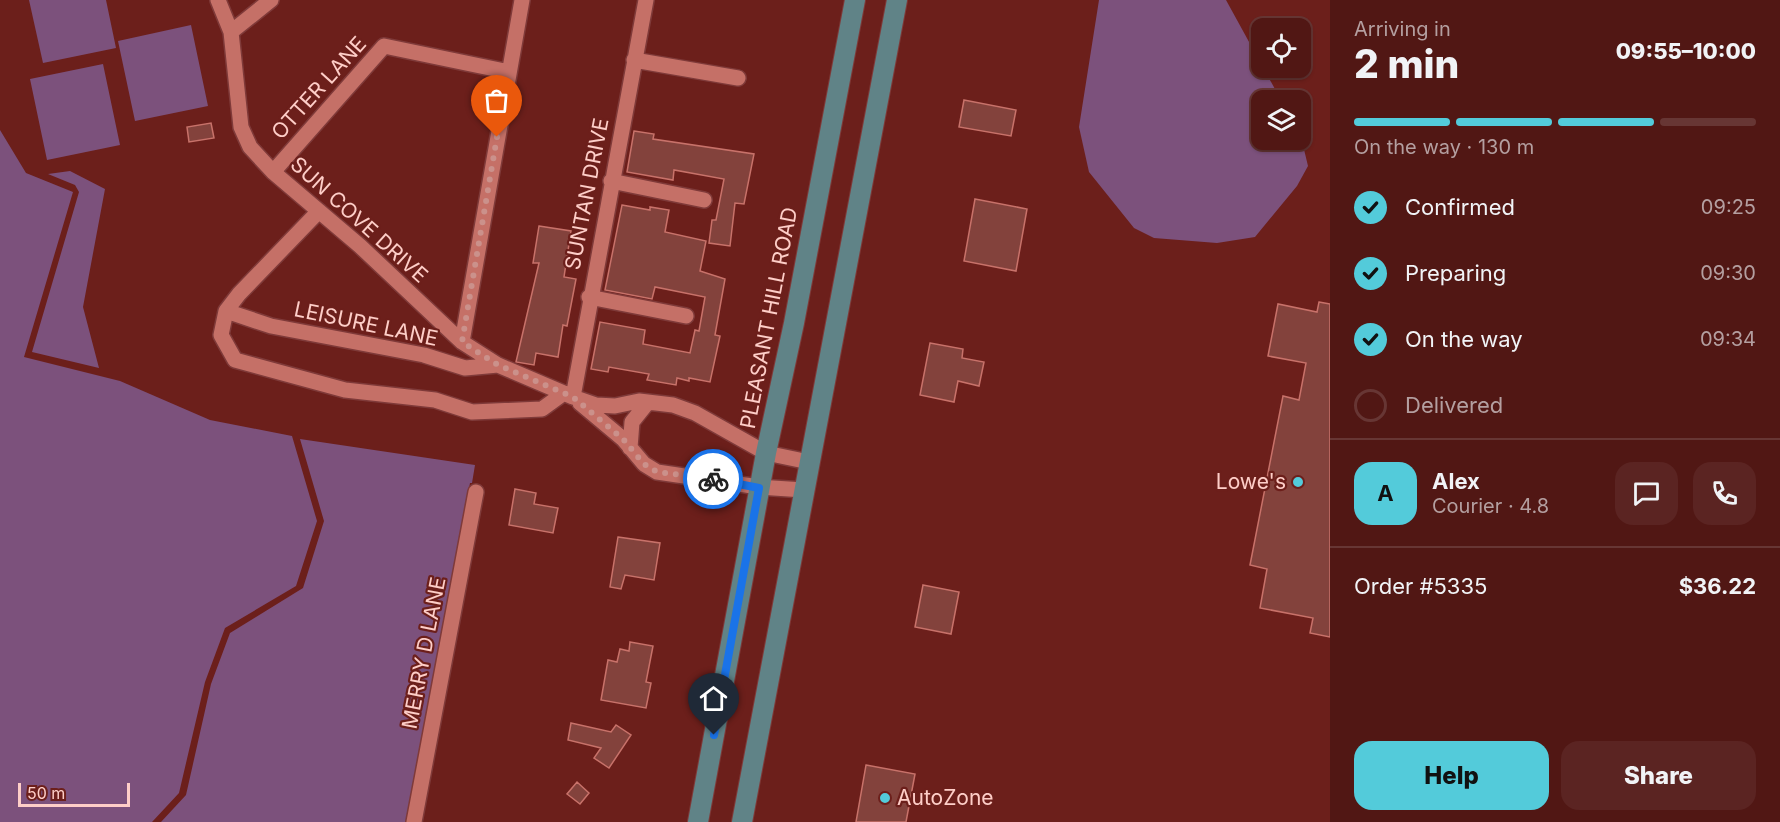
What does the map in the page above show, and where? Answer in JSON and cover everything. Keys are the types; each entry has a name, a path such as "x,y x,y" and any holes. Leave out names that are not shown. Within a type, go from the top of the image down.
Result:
{"main road":[{"name":"PLEASANT HILL ROAD","path":"698,822 765,453 794,323 855,0"},
{"path":"742,822 897,0"}],"street":[{"name":"SUN COVE DRIVE","path":"218,0 231,32 241,127 250,147 273,172 462,342 498,365 596,405 615,406 639,400 673,405 695,413 765,453 809,462"},
{"path":"231,32 271,0"},
{"path":"462,342 521,0"},
{"name":"SUNTAN DRIVE","path":"569,395 646,0"},
{"name":"OTTER LANE","path":"273,172 384,46 509,72"},
{"path":"634,60 738,78"},
{"path":"611,181 704,200"},
{"path":"319,211 239,294 226,311 221,335 235,360 345,390 435,400 472,412 542,409 569,395"},
{"path":"589,297 686,316"},
{"name":"LEISURE LANE","path":"226,311 272,326 424,355 465,368 498,365"},
{"name":"SUN COVE DRIVE","path":"569,395 630,448 644,464 657,472 759,488 804,490"},
{"path":"630,448 632,423 648,402"},
{"name":"MERRY D LANE","path":"414,822 476,492"}],"shaded area":[{"path":"29,0 106,0 116,48 43,63"},
{"path":"1099,0 1226,0 1251,45 1251,78 1269,78 1276,90 1251,90 1251,150 1304,150 1308,166 1297,186 1255,237 1217,243 1154,238 1134,228 1089,172 1079,127"},
{"path":"191,25 208,106 135,121 118,41"},
{"path":"103,64 120,145 47,160 30,79"},
{"path":"0,130 26,173 73,192 24,357 120,381 210,420 292,436 317,521 296,586 225,628 205,682 179,793 152,822 0,822"},
{"path":"70,171 105,189 83,307 99,368 32,352 79,192 75,185 48,174"},
{"path":"300,439 475,465 407,822 161,822 186,795 211,684 230,633 303,588 324,521"}],"building":[{"path":"964,100 1016,110 1011,136 959,127"},
{"path":"211,123 214,138 189,142 187,127"},
{"path":"634,131 654,134 653,139 754,154 744,204 735,203 730,246 709,243 712,220 716,220 724,179 674,170 673,180 627,172"},
{"path":"975,199 1027,209 1016,271 964,261"},
{"path":"622,205 650,210 650,207 669,210 665,232 706,241 700,271 725,279 715,335 720,336 710,382 677,378 676,385 647,380 649,374 609,367 608,372 591,369 600,322 645,330 643,344 690,353 695,330 699,331 705,297 655,287 652,299 605,290"},
{"path":"539,226 571,231 564,277 576,279 567,326 563,325 558,357 536,353 534,365 516,362 539,263 533,263"},
{"name":"Lowe's","path":"1319,302 1330,304 1330,637 1310,633 1313,618 1260,608 1267,569 1250,565 1283,396 1299,400 1306,363 1268,356 1278,304 1317,312"},
{"path":"930,343 963,349 962,358 984,362 979,386 958,381 954,402 920,395"},
{"path":"515,489 536,493 534,504 558,508 553,533 509,525"},
{"path":"618,537 660,543 654,580 625,575 621,589 610,587"},
{"path":"923,585 959,592 951,634 915,627"},
{"path":"630,642 653,646 646,682 651,683 646,708 601,700 608,660 617,662 620,649 629,651"},
{"path":"571,723 611,732 616,725 631,735 609,768 594,758 601,748 568,740"},
{"name":"AutoZone","path":"866,765 915,774 906,822 856,822"},
{"path":"577,782 589,793 580,804 567,794"}],"way so far":[{"path":"497,137 462,342 498,365 573,397 623,439 644,464 657,472 713,479"}],"place":[{"name":"Lowe's","path":"1298,482"},
{"name":"AutoZone","path":"885,798"}],"route":[{"path":"713,479 759,488 714,735"}]}
